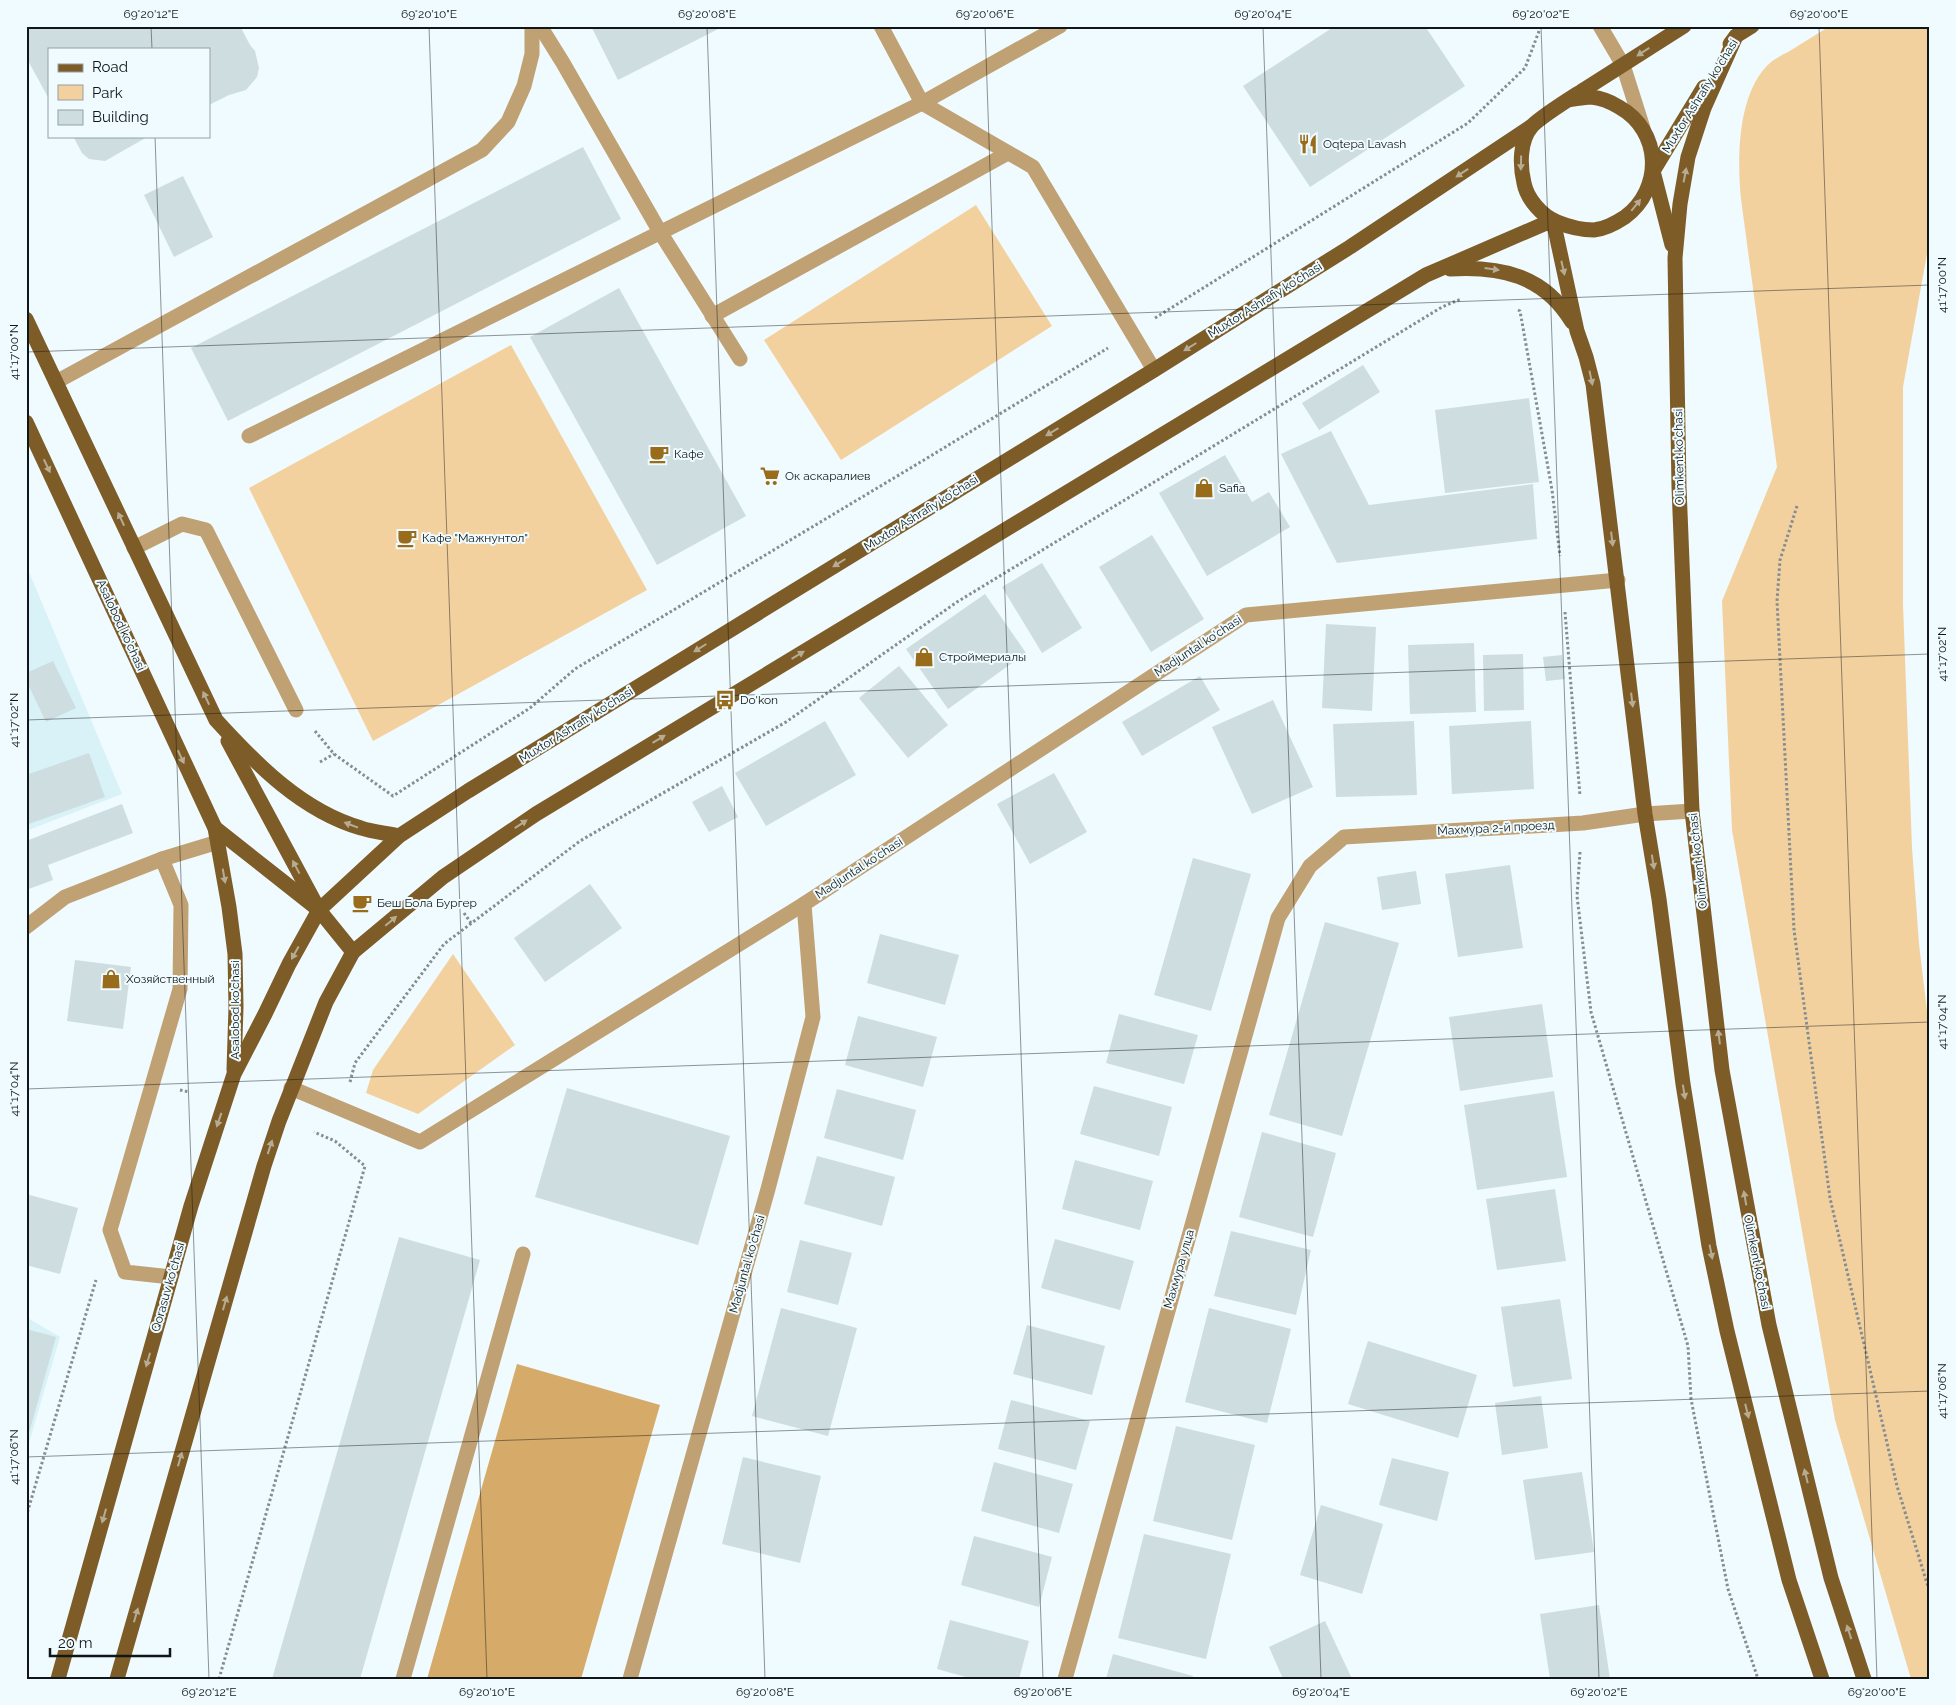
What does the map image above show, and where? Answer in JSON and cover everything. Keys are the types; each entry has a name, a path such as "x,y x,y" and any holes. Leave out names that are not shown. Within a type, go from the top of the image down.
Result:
{"main road":[{"path":"1653,170 1647,192 1634,210 1616,223 1595,230 1573,228 1552,220 1536,207 1525,189 1520,168 1522,147 1532,126 1568,100 1684,26"},
{"name":"Muxtor Ashrafiy ko'chasi","path":"1653,170 1736,36 1752,26"},
{"name":"Olimkent ko'chasi","path":"1736,36 1704,108 1688,157 1680,204 1675,258 1679,496 1692,811 1722,1070 1769,1325 1831,1578 1864,1679"},
{"path":"1568,100 1591,97 1608,101 1628,112 1643,128 1652,148 1653,170 1675,258"},
{"name":"Muxtor Ashrafiy ko'chasi","path":"319,910 399,836 476,786 1350,248 1532,126"},
{"path":"118,1679 264,1166 291,1088 326,1002 353,952 443,877 536,814 1426,275 1552,220"},
{"path":"1552,220 1577,331 1593,384 1645,814 1659,899 1683,1084 1709,1246 1727,1332 1789,1580 1822,1679"},
{"path":"1426,275 1450,269 1473,268 1494,269 1515,275 1534,283 1550,295 1565,310 1577,331"},
{"name":"Asalobod ko'chasi","path":"26,319 216,720 319,910 353,952"},
{"name":"Asalobod ko'chasi","path":"26,422 216,835 235,954 234,1074"},
{"name":"Asalobod ko'chasi","path":"216,720 248,756 309,804 334,818 361,829 399,836"},
{"name":"Asalobod ko'chasi","path":"216,835 319,910"},
{"name":"Qorasuv ko'chasi","path":"58,1679 191,1206 234,1074 289,964 319,910"}],"street":[{"path":"56,382 482,150 508,122 524,86 532,54 532,26"},
{"path":"540,26 660,232 740,359"},
{"path":"881,26 922,102 1033,167 1154,370"},
{"path":"249,436 922,102 1060,26"},
{"path":"1600,26 1623,66 1643,128"},
{"path":"712,316 1008,153"},
{"path":"134,548 182,524 206,530 296,710"},
{"name":"Madjuntal ko'chasi","path":"630,1679 766,1199 813,1017 804,904 1246,615 1618,580"},
{"name":"Махмура 2-й проезд","path":"1310,866 1344,837 1583,823 1645,814 1692,811"},
{"path":"26,927 65,897 162,859 216,835"},
{"path":"162,859 181,904 180,989 110,1230 125,1272 171,1277"},
{"name":"Махмура улца","path":"1064,1679 1278,918 1310,866"},
{"path":"291,1088 420,1142 804,904"},
{"path":"403,1679 523,1254"}],"path":[{"path":"296,710 334,754 393,796 530,708 575,668 924,460 1132,333 1468,123 1525,68 1542,26"},
{"path":"335,1141 355,1063 444,944 580,842 786,722 957,602 1442,307 1467,297"},
{"path":"1513,306 1520,310 1527,348 1552,490 1563,585 1583,823 1577,896 1591,1012 1688,1346 1691,1399 1728,1589 1758,1679"},
{"path":"1797,506 1780,560 1777,601 1794,930 1830,1198 1897,1486 1930,1593"},
{"path":"320,762 334,754"},
{"path":"464,913 471,924"},
{"path":"219,1679 365,1166 335,1141 314,1132"},
{"path":"26,1517 96,1278"}],"shaded area":[{"path":"26,565 122,794 26,831"},
{"path":"26,1317 60,1337 26,1453"},
{"path":"517,1364 660,1405 581,1679 427,1679"}],"green space":[{"path":"1830,26 1930,26 1930,237 1903,387 1903,604 1912,848 1919,944 1930,1036 1930,1679 1911,1679 1835,1420 1732,830 1722,601 1777,467 1741,199 1739,165 1742,126 1751,90 1771,62"},
{"path":"976,205 1052,326 841,460 764,340"},
{"path":"511,345 647,590 373,741 249,488"},
{"path":"453,954 515,1045 418,1114 366,1093 373,1070"}],"building":[{"path":"26,26 240,26 255,51 259,68 257,77 246,90 229,95 210,104 210,48 48,48 48,97 26,57 26,53 29,51 26,45"},
{"path":"591,26 724,26 618,80"},
{"path":"1335,26 1425,26 1465,86 1310,187 1243,86"},
{"path":"74,138 145,138 105,161 89,159 82,153"},
{"path":"583,147 621,219 228,421 191,348"},
{"path":"183,176 213,237 174,257 144,195"},
{"path":"619,288 746,516 657,565 530,337"},
{"path":"1363,365 1380,392 1319,430 1302,403"},
{"path":"1529,398 1539,482 1445,493 1435,410"},
{"path":"1331,431 1369,505 1533,484 1537,539 1337,563 1281,454"},
{"path":"1225,455 1252,502 1269,492 1290,527 1207,576 1159,493"},
{"path":"1152,535 1204,619 1151,652 1099,567"},
{"path":"1042,563 1082,628 1042,653 1002,587"},
{"path":"985,594 1026,653 948,709 906,649"},
{"path":"1326,624 1376,627 1372,711 1322,708"},
{"path":"1474,643 1476,712 1410,714 1408,645"},
{"path":"1523,654 1524,710 1484,711 1483,655"},
{"path":"1562,655 1565,679 1546,681 1543,657"},
{"path":"53,661 76,708 46,722 26,680 26,673"},
{"path":"899,666 948,725 908,758 859,698"},
{"path":"1200,676 1220,710 1142,756 1122,722"},
{"path":"1273,700 1313,787 1252,814 1212,727"},
{"path":"825,721 856,775 766,826 735,773"},
{"path":"1414,721 1417,795 1336,797 1333,724"},
{"path":"1531,721 1534,789 1452,794 1449,726"},
{"path":"89,753 105,797 26,825 26,775"},
{"path":"1054,773 1087,832 1030,864 997,804"},
{"path":"722,786 738,817 709,832 692,802"},
{"path":"122,804 133,833 48,865 53,880 26,890 26,841"},
{"path":"1193,858 1251,874 1211,1011 1154,995"},
{"path":"1510,865 1523,948 1458,957 1445,874"},
{"path":"1416,871 1421,904 1382,910 1377,877"},
{"path":"590,884 622,928 545,982 514,938"},
{"path":"1325,922 1399,943 1342,1136 1269,1115"},
{"path":"880,934 959,955 945,1005 867,983"},
{"path":"75,960 131,967 123,1029 67,1021"},
{"path":"1542,1004 1553,1077 1460,1091 1449,1017"},
{"path":"1119,1014 1198,1035 1184,1084 1106,1063"},
{"path":"858,1016 937,1037 923,1087 845,1065"},
{"path":"1094,1086 1172,1107 1159,1156 1080,1134"},
{"path":"567,1088 730,1136 698,1245 535,1197"},
{"path":"837,1089 916,1110 903,1160 824,1138"},
{"path":"1554,1091 1567,1177 1477,1190 1464,1105"},
{"path":"1262,1132 1336,1153 1313,1237 1239,1217"},
{"path":"817,1156 895,1177 882,1226 804,1204"},
{"path":"1075,1160 1153,1181 1140,1230 1062,1209"},
{"path":"1555,1189 1566,1261 1497,1270 1486,1199"},
{"path":"26,1194 78,1208 60,1274 26,1265"},
{"path":"1231,1231 1311,1250 1296,1315 1214,1296"},
{"path":"399,1237 480,1260 360,1679 272,1679"},
{"path":"1055,1239 1134,1261 1120,1310 1041,1288"},
{"path":"800,1240 852,1253 838,1305 787,1292"},
{"path":"1560,1299 1572,1379 1513,1387 1501,1307"},
{"path":"781,1308 857,1328 828,1436 752,1416"},
{"path":"1209,1308 1291,1329 1267,1423 1185,1402"},
{"path":"1027,1325 1105,1346 1092,1395 1013,1374"},
{"path":"26,1329 56,1337 27,1440 26,1440"},
{"path":"1368,1341 1477,1375 1458,1438 1348,1404"},
{"path":"1541,1396 1548,1448 1502,1455 1495,1403"},
{"path":"1011,1400 1090,1421 1076,1470 998,1449"},
{"path":"1176,1426 1255,1445 1232,1540 1153,1521"},
{"path":"743,1457 821,1476 800,1563 722,1544"},
{"path":"1392,1458 1449,1472 1437,1521 1379,1505"},
{"path":"994,1462 1073,1484 1059,1533 981,1511"},
{"path":"1582,1472 1594,1552 1535,1560 1523,1480"},
{"path":"1321,1505 1383,1524 1362,1594 1300,1575"},
{"path":"1144,1534 1231,1554 1206,1659 1118,1638"},
{"path":"974,1536 1052,1557 1039,1607 961,1585"},
{"path":"1599,1605 1610,1679 1550,1679 1540,1614"},
{"path":"950,1620 1029,1641 1019,1679 973,1679 937,1669"},
{"path":"1325,1621 1352,1679 1283,1679 1269,1647"},
{"path":"1113,1654 1193,1676 1192,1679 1106,1679"}],"place":[{"name":"Oqtepa Lavash","path":"1308,144"},
{"name":"Кафе","path":"659,454"},
{"name":"Ок аскаралиев","path":"770,476"},
{"name":"Safia","path":"1204,488"},
{"name":"Кафе \"Мажнунтол\"","path":"407,538"},
{"name":"Строймериалы","path":"924,657"},
{"name":"Do'kon","path":"725,700"},
{"name":"Беш Бола Бургер","path":"362,903"},
{"name":"Хозяйственный","path":"111,979"}]}
